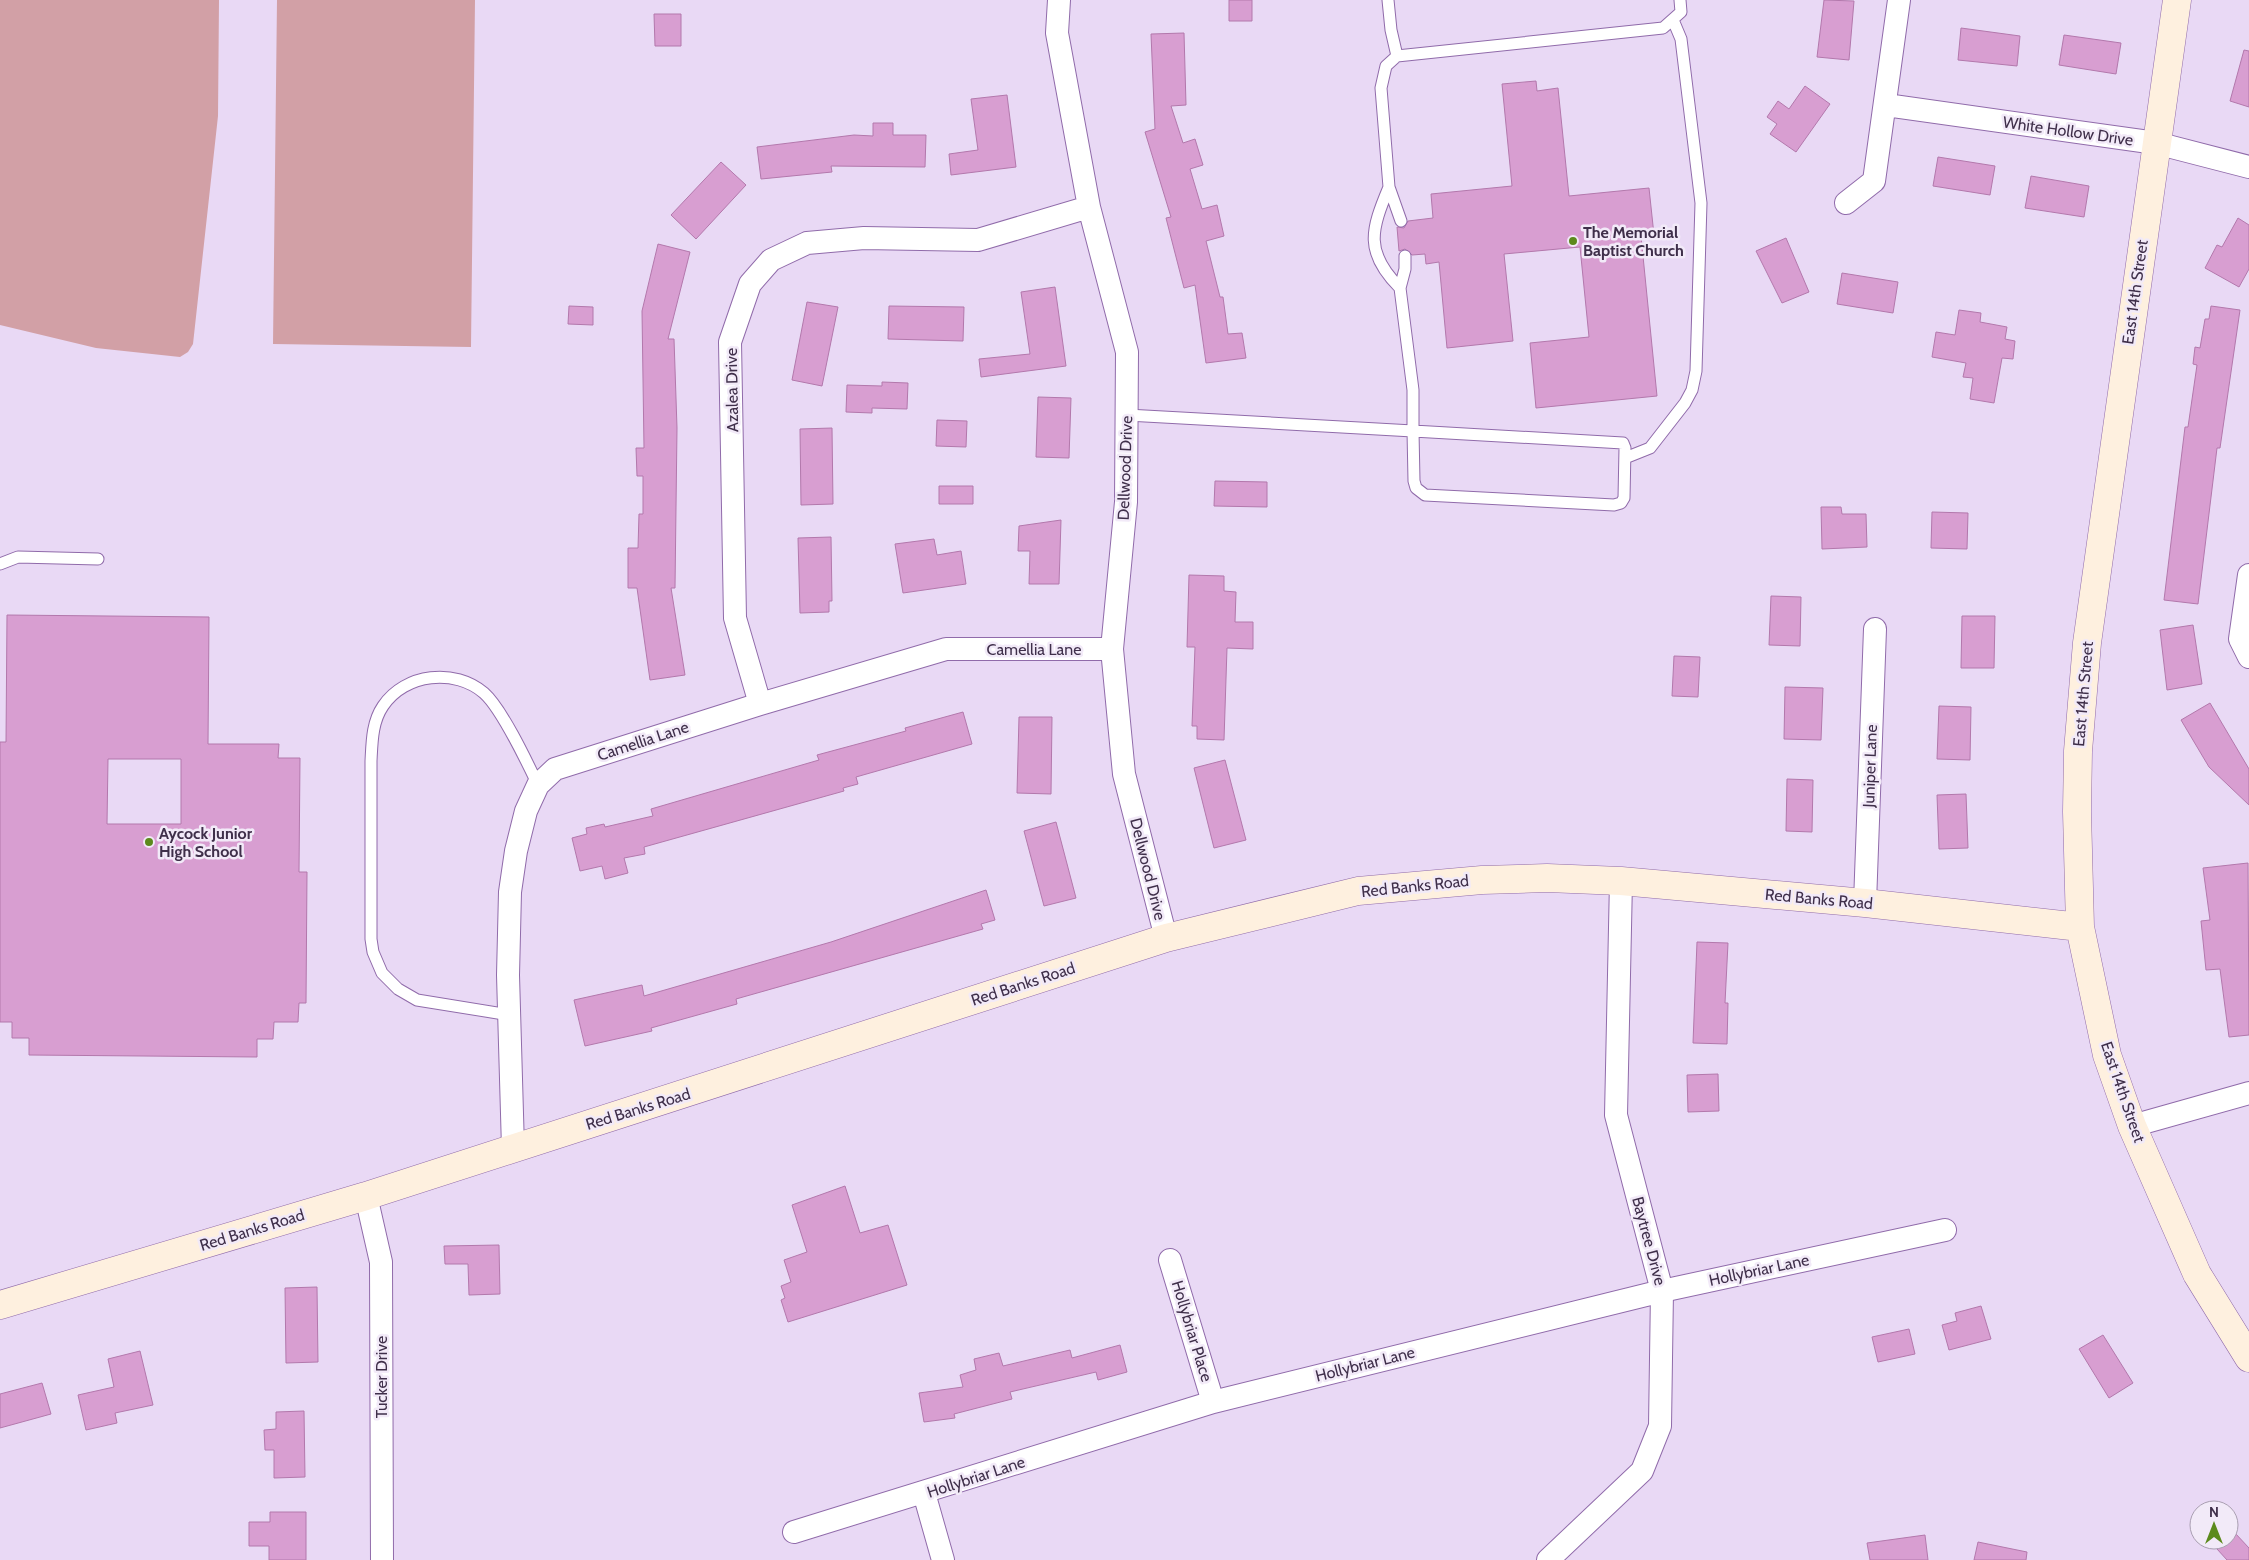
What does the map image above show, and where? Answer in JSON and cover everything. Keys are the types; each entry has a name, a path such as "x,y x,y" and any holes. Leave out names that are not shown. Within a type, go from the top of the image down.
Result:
{"street":[{"name":"Dellwood Drive","path":"1059,0 1057,33 1089,207 1127,352 1126,502 1112,649 1124,774 1166,938"},
{"path":"1846,203 1874,181 1899,0"},
{"name":"East 14th Street","path":"2177,0 2087,643 2078,751 2077,812 2080,927 2107,1055 2132,1126 2197,1274 2249,1358"},
{"name":"White Hollow Drive","path":"1886,105 2156,143 2249,167"},
{"name":"Azalea Drive","path":"760,704 735,618 730,342 750,284 770,260 807,244 864,238 978,240 1089,207"},
{"path":"2249,575 2240,639 2249,657"},
{"name":"Juniper Lane","path":"1865,903 1875,629"},
{"name":"Camellia Lane","path":"513,1148 510,892 516,851 526,811 538,785 555,769 760,704 946,649 1112,649"},
{"name":"Red Banks Road","path":"0,1305 366,1196 1166,938 1358,891 1482,880 1547,878 1621,881 1865,903 2080,927"},
{"name":"Baytree Drive","path":"1548,1560 1642,1471 1660,1426 1662,1291 1616,1115 1621,881"},
{"path":"2132,1126 2249,1093"},
{"name":"Tucker Drive","path":"366,1196 380,1262 382,1560"},
{"name":"Hollybriar Lane","path":"794,1532 1213,1402 1662,1291 1945,1230"},
{"name":"Hollybriar Place","path":"1170,1260 1213,1402"},
{"path":"924,1493 943,1560"}],"lane":[{"path":"1388,0 1391,30 1397,56"},
{"path":"1401,221 1389,187 1381,88 1386,66 1397,56 1663,28 1681,12 1680,0"},
{"path":"1625,458 1650,448 1685,403 1692,390 1696,371 1701,203 1681,39 1673,20"},
{"path":"1389,187 1375,223 1374,244 1380,264 1400,288"},
{"path":"1127,415 1413,431 1617,442 1623,443 1626,448 1624,498 1621,503 1614,505 1425,495 1420,493 1414,481 1413,431 1413,390 1400,288 1405,269 1405,256"},
{"path":"0,564 18,557 98,559"},
{"path":"510,1015 412,998 390,982 377,963 373,952 371,924 371,770 372,738 378,715 383,706 396,692 411,684 433,678 447,677 466,680 484,693 496,705 538,785"}],"shaded area":[{"path":"0,0 219,0 218,116 193,344 188,352 180,357 96,348 0,325"},
{"path":"277,0 475,0 471,347 273,344"}],"building":[{"path":"1229,0 1252,0 1252,21 1229,21"},
{"path":"1824,0 1854,1 1849,60 1817,57"},
{"path":"654,14 681,14 681,46 655,46"},
{"path":"1961,28 2020,36 2017,66 1958,60"},
{"path":"1184,33 1186,105 1171,106 1183,143 1195,139 1203,165 1190,169 1202,209 1217,205 1224,236 1206,241 1220,297 1223,297 1228,334 1242,333 1246,358 1206,363 1195,285 1184,288 1166,218 1171,217 1145,132 1155,129 1151,34"},
{"path":"2064,35 2121,43 2116,74 2059,65"},
{"path":"2244,50 2249,51 2249,107 2230,101"},
{"name":"The Memorial Baptist Church","path":"1536,81 1537,91 1558,88 1569,196 1649,188 1654,235 1641,236 1657,396 1536,408 1530,343 1589,337 1580,247 1504,254 1513,341 1447,348 1439,262 1426,264 1425,254 1412,255 1405,249 1399,251 1397,227 1404,228 1408,221 1433,218 1431,194 1512,186 1502,84"},
{"path":"1805,86 1830,104 1796,152 1770,134 1777,124 1767,117 1778,101 1789,109"},
{"path":"1007,95 1016,167 951,175 949,154 978,150 971,99"},
{"path":"873,123 893,123 893,135 926,135 925,167 831,166 832,172 761,179 757,147 854,135 873,136"},
{"path":"1938,157 1995,166 1990,195 1933,186"},
{"path":"721,162 746,185 696,239 671,215"},
{"path":"2031,176 2089,186 2084,217 2025,208"},
{"path":"2238,218 2249,225 2249,269 2239,287 2205,268 2217,245 2222,247"},
{"path":"1786,238 1809,292 1782,303 1756,251"},
{"path":"658,244 690,252 668,339 674,339 677,428 675,588 671,588 685,675 650,680 637,588 628,588 628,548 638,548 639,514 643,514 643,476 637,476 636,448 644,448 642,311"},
{"path":"1842,273 1898,282 1893,313 1837,304"},
{"path":"1055,287 1066,366 981,377 979,359 1030,354 1021,292"},
{"path":"807,302 838,307 822,386 792,380"},
{"path":"569,306 593,307 593,325 568,324"},
{"path":"889,306 964,307 963,341 888,339"},
{"path":"2211,306 2240,310 2220,448 2217,448 2198,604 2164,600 2185,427 2188,427 2197,365 2193,364 2195,347 2200,348 2205,319 2209,319"},
{"path":"1959,310 1981,313 1980,322 2007,327 2005,339 2015,341 2013,359 2002,358 1994,403 1970,399 1973,378 1963,377 1966,363 1932,357 1936,332 1955,335"},
{"path":"882,382 908,383 907,409 872,408 872,413 846,412 847,385 882,386"},
{"path":"1038,397 1071,398 1069,458 1036,457"},
{"path":"937,420 967,421 966,447 936,446"},
{"path":"832,428 833,504 801,505 800,429"},
{"path":"1215,481 1267,482 1267,507 1214,506"},
{"path":"939,486 973,486 973,504 939,504"},
{"path":"1821,507 1841,507 1842,514 1866,514 1867,547 1822,549"},
{"path":"1932,512 1968,513 1967,549 1931,548"},
{"path":"1061,520 1059,584 1029,584 1030,551 1018,551 1019,526"},
{"path":"831,537 832,601 829,601 829,612 800,613 798,538"},
{"path":"934,539 937,555 961,551 966,584 903,593 895,544"},
{"path":"1189,575 1224,576 1224,591 1236,592 1235,622 1253,622 1253,649 1227,648 1224,740 1197,739 1197,726 1192,726 1195,647 1187,647"},
{"path":"1771,596 1801,597 1800,646 1769,645"},
{"path":"7,615 209,617 208,744 279,744 278,758 300,758 299,872 307,872 306,1003 299,1003 298,1022 274,1022 273,1039 257,1039 257,1057 29,1055 29,1038 12,1038 12,1022 0,1022 0,742 6,742","holes":["108,759 181,759 181,824 107,824"]},
{"path":"1962,616 1995,616 1994,668 1961,668"},
{"path":"2193,625 2202,684 2167,690 2160,630"},
{"path":"1674,656 1700,657 1698,697 1672,696"},
{"path":"1785,687 1823,688 1821,740 1784,739"},
{"path":"2210,703 2249,769 2249,805 2209,767 2181,720"},
{"path":"1939,706 1971,707 1970,760 1937,759"},
{"path":"963,712 972,744 856,777 858,784 843,788 844,791 644,847 645,854 624,858 628,873 605,879 602,866 580,871 572,838 587,834 586,828 604,824 605,827 653,816 651,809 819,760 817,755 906,731 905,728"},
{"path":"1019,717 1052,717 1051,794 1017,793"},
{"path":"1225,760 1246,840 1214,848 1194,768"},
{"path":"1787,779 1813,780 1812,832 1786,831"},
{"path":"1966,794 1968,848 1939,849 1937,795"},
{"path":"1056,822 1076,898 1044,906 1024,831"},
{"path":"2248,863 2249,1035 2229,1037 2220,969 2206,970 2201,921 2210,920 2203,868"},
{"path":"986,890 995,920 981,924 983,929 736,999 737,1004 651,1028 652,1031 585,1046 574,1000 642,985 644,996 831,942"},
{"path":"1697,942 1728,943 1725,1003 1728,1003 1727,1044 1693,1043"},
{"path":"1718,1074 1719,1111 1688,1112 1687,1075"},
{"path":"845,1186 860,1233 888,1225 907,1285 788,1322 781,1300 785,1298 781,1286 791,1282 784,1260 807,1252 792,1205"},
{"path":"499,1245 500,1294 469,1295 468,1264 445,1264 444,1246"},
{"path":"317,1287 318,1362 286,1363 285,1288"},
{"path":"1981,1306 1991,1339 1949,1350 1942,1325 1957,1321 1955,1313"},
{"path":"1909,1329 1915,1354 1878,1362 1872,1337"},
{"path":"2103,1335 2133,1383 2109,1398 2079,1349"},
{"path":"1120,1345 1127,1372 1098,1380 1096,1372 1010,1392 1012,1399 954,1414 955,1418 924,1422 919,1393 963,1387 960,1375 976,1370 974,1359 999,1353 1003,1366 1070,1350 1072,1358"},
{"path":"140,1351 153,1405 115,1413 117,1423 86,1430 78,1395 114,1387 108,1359"},
{"path":"42,1383 51,1414 0,1428 0,1394"},
{"path":"304,1411 305,1477 274,1478 274,1450 265,1450 264,1430 276,1429 276,1412"},
{"path":"270,1512 306,1512 306,1560 269,1560 269,1546 249,1546 249,1522 270,1522"},
{"path":"1925,1535 1928,1560 1870,1560 1867,1543"},
{"path":"2239,1537 2249,1548 2249,1560 2227,1560 2218,1550 2239,1550"},
{"path":"1978,1542 2027,1552 2026,1560 1974,1560"}],"place":[{"name":"The Memorial Baptist Church","path":"1573,241"},
{"name":"Aycock Junior High School","path":"149,842"}]}
